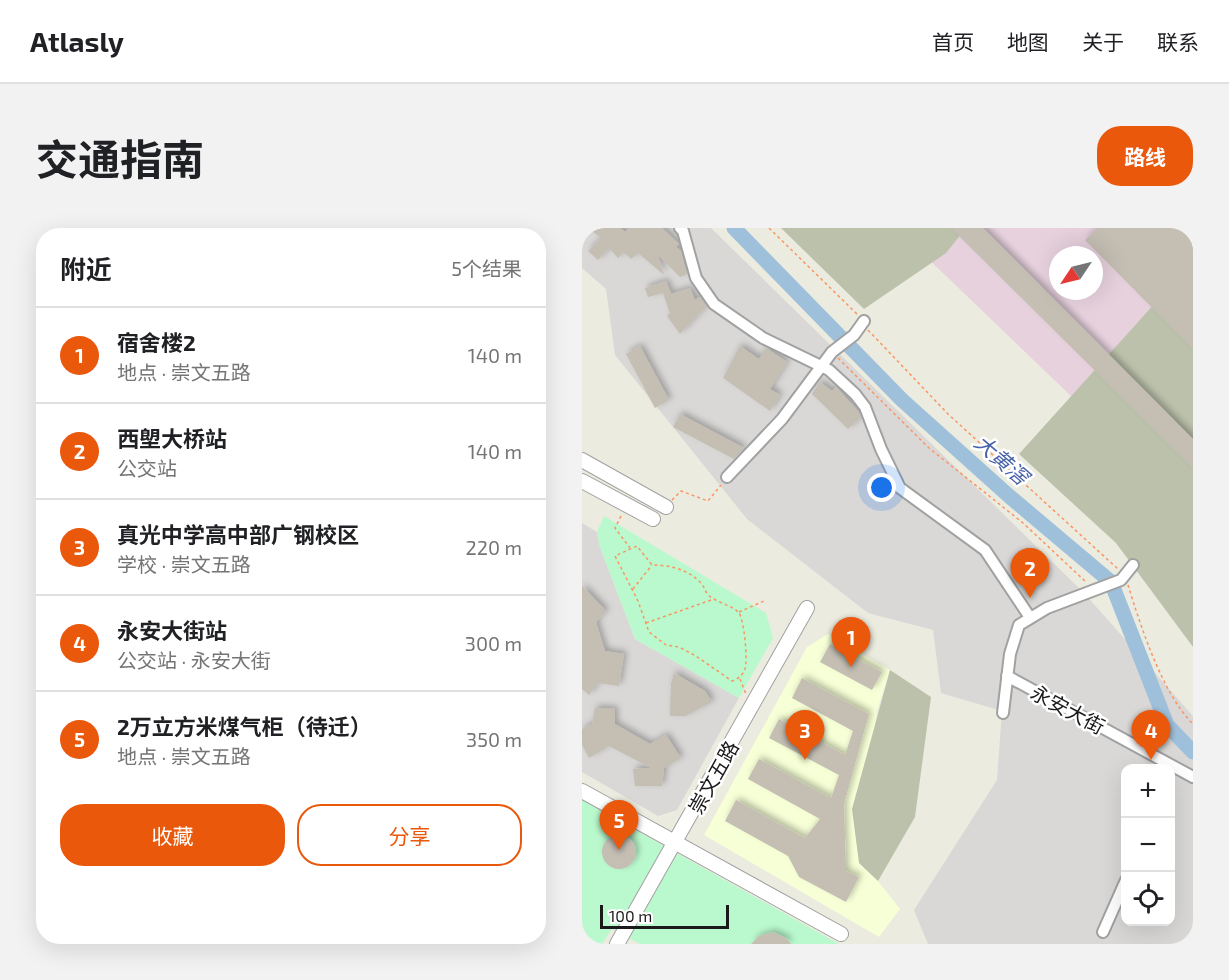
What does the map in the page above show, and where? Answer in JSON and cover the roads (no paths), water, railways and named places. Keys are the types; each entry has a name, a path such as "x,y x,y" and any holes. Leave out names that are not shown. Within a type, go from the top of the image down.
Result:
{"street":[{"path":"680,228 683,231 696,278 714,304 763,338 822,365 861,401 890,471 900,488 985,550 1029,616"},
{"path":"727,477 782,419 836,349 864,323"},
{"path":"582,460 666,507"},
{"path":"582,481 653,519"},
{"path":"1003,712 1016,630 1029,616 1123,577 1133,565"},
{"name":"崇文五路","path":"618,944 807,608"},
{"name":"永安大街","path":"1007,676 1158,764"},
{"name":"永安大街","path":"1175,773 1193,777"},
{"path":"582,791 841,934"},
{"path":"1103,932 1121,889"}],"waterway":[{"name":"大黄滘","path":"734,228 902,400 1009,496 1111,582 1167,725 1193,752"}],"place":[{"name":"西塱大桥站","path":"1030,598"},
{"name":"宿舍楼2","path":"851,667"},
{"name":"真光中学高中部广钢校区","path":"805,760"},
{"name":"永安大街站","path":"1151,760"},
{"name":"2万立方米煤气柜（待迁）","path":"619,850"}]}
